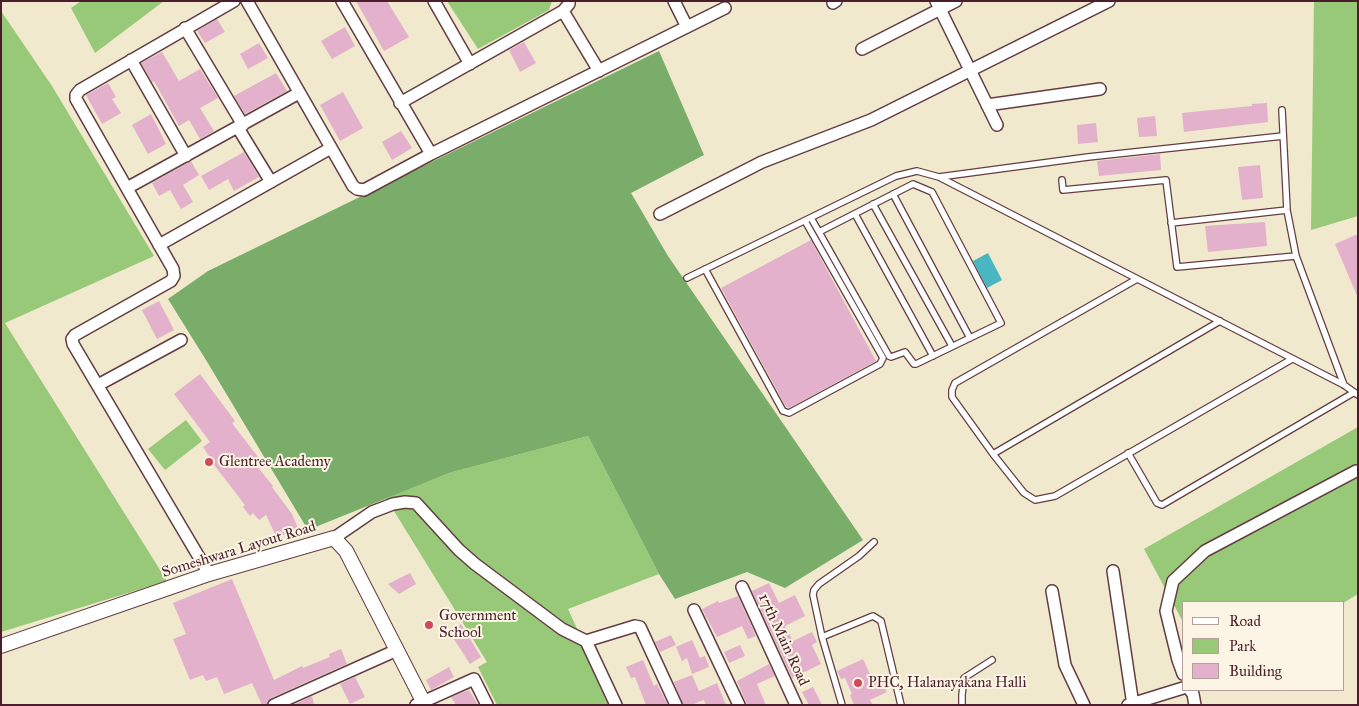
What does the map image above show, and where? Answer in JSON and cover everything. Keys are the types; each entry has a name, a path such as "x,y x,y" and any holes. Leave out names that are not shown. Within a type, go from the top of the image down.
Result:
{"street":[{"path":"209,574 73,344 72,339 75,335 171,281 174,276 173,269 76,99 76,95 80,90 234,1"},
{"path":"247,1 352,186 364,190 431,154 725,8"},
{"path":"342,1 431,154"},
{"path":"434,1 470,64"},
{"path":"674,1 687,27"},
{"path":"862,49 938,5 956,1"},
{"path":"660,214 762,162 871,120 1109,1"},
{"path":"938,5 997,125"},
{"path":"400,102 470,64 566,6 599,71"},
{"path":"185,28 241,126 270,182"},
{"path":"131,60 186,156"},
{"path":"987,105 1100,89"},
{"path":"126,188 300,93"},
{"path":"159,245 331,148"},
{"path":"98,385 181,340"},
{"path":"1182,671 1166,611 1173,581 1205,551 1356,472"},
{"path":"334,538 372,512 393,504 416,503 459,550 475,564 562,630 586,641 616,705"},
{"name":"Someshwara Layout Road","path":"1,646 209,574 334,538 346,551 397,650 421,703"},
{"path":"1113,571 1133,704"},
{"name":"17th Main Road","path":"742,587 796,705"},
{"path":"1052,591 1065,665 1084,705"},
{"path":"694,610 739,705"},
{"path":"586,641 635,626 640,627 676,705"},
{"path":"274,705 397,650"},
{"path":"421,703 474,679 487,705"},
{"path":"1128,705 1182,688"},
{"path":"1191,691 1195,705"}],"lane":[{"path":"1282,110 1287,210 1296,256 1344,385"},
{"path":"939,177 1088,157 1283,136"},
{"path":"687,278 905,173 917,171 939,177 1344,385 1356,394 1162,505 1156,504 1128,453"},
{"path":"1062,180 1062,190 1166,180 1177,267 1296,256"},
{"path":"811,218 889,356 893,358 905,352 915,364 1001,322 935,194 913,184 819,232"},
{"path":"893,194 970,338"},
{"path":"874,204 952,346"},
{"path":"1171,222 1287,210"},
{"path":"855,214 933,356"},
{"path":"705,269 783,411 789,413 880,364 883,358 805,221"},
{"path":"1137,279 955,383 952,397 1024,493 1035,500 1055,496 1292,359"},
{"path":"993,454 1220,321"},
{"path":"842,705 822,637 813,595 814,590 859,556 874,542"},
{"path":"822,637 873,616 881,621 901,705"},
{"path":"962,705 964,678 992,660"}],"green space":[{"path":"81,1 164,1 95,53 71,8"},
{"path":"447,1 552,1 549,10 478,49"},
{"path":"1314,1 1358,1 1358,216 1311,230"},
{"path":"1,11 52,86 154,256 5,323 167,581 1,632"},
{"path":"659,51 704,155 631,193 668,256 863,540 785,588 747,572 675,599 659,574 588,436 449,473 308,530 168,299 208,271"},
{"path":"186,420 202,441 165,470 148,449"},
{"path":"1358,427 1358,594 1344,602 1182,601 1182,620 1144,549"},
{"path":"588,436 659,574 568,609 612,705 497,705 478,667 487,662 386,498 449,473"}],"water":[{"path":"988,253 1002,280 987,288 973,261"}],"building":[{"path":"356,1 387,1 409,37 384,51"},
{"path":"217,19 225,32 205,43 197,31"},
{"path":"345,27 355,46 332,59 321,41"},
{"path":"524,42 536,63 520,72 509,50"},
{"path":"259,43 268,58 248,69 240,54"},
{"path":"162,52 179,81 200,69 218,98 200,108 214,131 200,139 189,120 179,126 154,81 152,82 141,63"},
{"path":"276,73 287,91 245,114 234,96"},
{"path":"108,83 116,97 112,99 121,113 102,124 86,95"},
{"path":"343,92 363,128 340,141 320,105"},
{"path":"1267,103 1268,122 1184,132 1182,113"},
{"path":"151,114 166,144 148,154 132,125"},
{"path":"1155,116 1157,136 1139,137 1137,118"},
{"path":"1096,123 1098,142 1078,144 1077,125"},
{"path":"401,131 412,148 392,160 382,142"},
{"path":"244,152 259,177 234,191 228,179 209,190 201,176"},
{"path":"1160,154 1161,170 1099,176 1097,161"},
{"path":"191,161 199,175 183,185 193,202 181,209 170,190 159,196 152,183"},
{"path":"1260,165 1263,198 1242,200 1238,167"},
{"path":"1265,222 1267,246 1208,252 1205,226"},
{"path":"1358,234 1358,298 1335,244"},
{"path":"811,240 876,361 789,408 786,407 721,288"},
{"path":"159,301 174,330 157,339 142,310"},
{"path":"200,374 235,421 232,423 258,457 253,461 292,514 298,528 277,538 266,515 259,520 253,513 250,516 243,507 245,505 208,457 203,447 210,442 174,394"},
{"path":"410,573 416,584 399,594 388,584"},
{"path":"232,579 274,680 302,666 303,668 330,657 329,654 341,649 347,664 271,698 267,705 262,705 252,683 224,694 217,677 206,681 203,675 190,680 173,639 186,634 173,603"},
{"path":"769,583 779,603 795,595 805,616 785,626 793,641 812,632 817,642 812,645 821,664 792,678 752,591"},
{"path":"738,596 756,636 748,639 742,626 717,637 702,609 718,601 719,603"},
{"path":"461,624 481,657 470,664 450,633"},
{"path":"671,635 676,645 660,652 655,642"},
{"path":"692,640 700,658 705,656 709,667 692,674 687,658 682,661 676,647"},
{"path":"740,645 745,656 729,663 724,652"},
{"name":"PHC, Halanayakana Halli","path":"863,659 874,683 881,680 887,692 870,700 873,705 854,705 850,695 852,694 845,678 841,679 837,671"},
{"path":"643,660 654,686 657,684 668,705 646,705 635,677 631,678 626,667"},
{"path":"769,664 775,676 757,684 766,705 747,705 737,681"},
{"path":"449,667 454,677 431,690 426,680"},
{"path":"692,675 699,691 717,683 726,705 706,705 704,700 691,705 683,705 674,682"},
{"path":"355,677 365,697 350,704 340,684"},
{"path":"813,687 822,705 809,705 802,692"},
{"path":"469,690 478,705 456,705 451,697"},
{"path":"312,696 314,705 293,705"}],"place":[{"name":"Glentree Academy","path":"209,462"},
{"name":"Government School","path":"429,625"},
{"name":"PHC, Halanayakana Halli","path":"858,683"}]}
